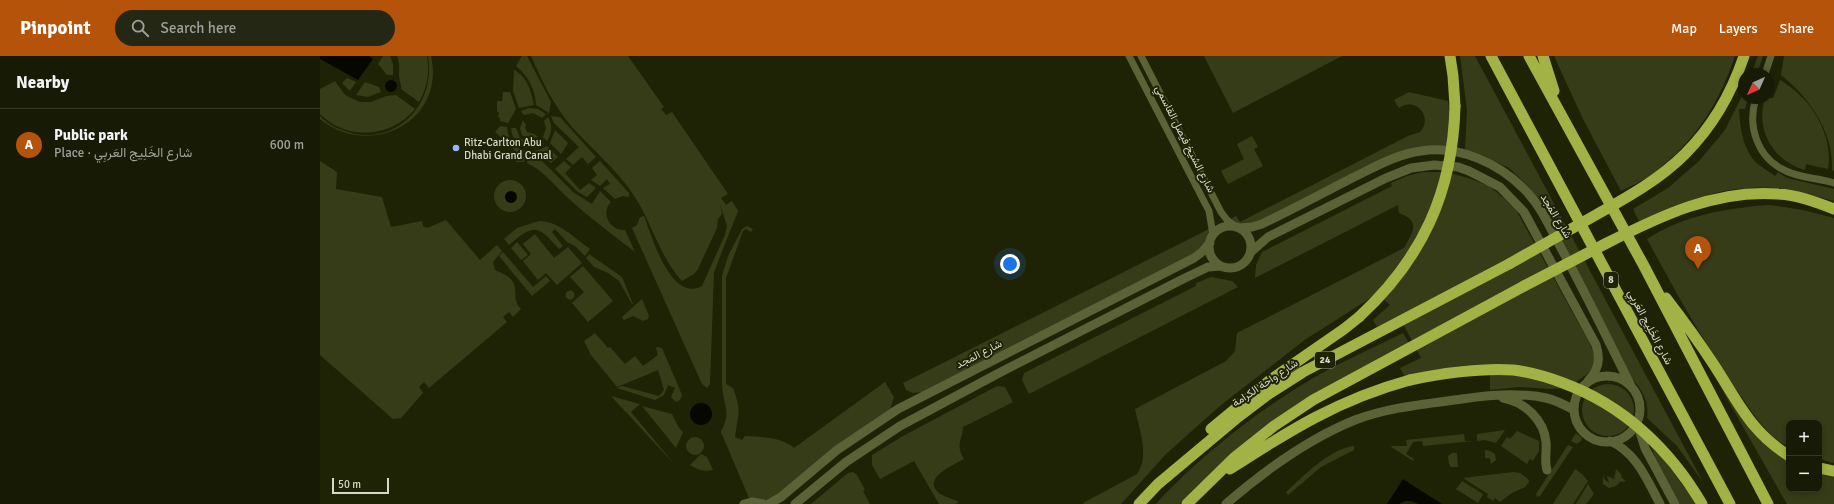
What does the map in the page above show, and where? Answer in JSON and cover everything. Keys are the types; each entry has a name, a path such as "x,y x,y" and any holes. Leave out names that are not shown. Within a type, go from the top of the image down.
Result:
{"highway":[{"path":"1158,484 1184,454 1243,401 1359,317 1400,273 1422,240 1431,222 1440,198 1449,166 1453,146 1455,106 1450,56"},
{"name":"شارع الخَلِيج العَربِي","path":"1491,56 1730,504"},
{"name":"شارع الخَلِيج العَربِي","path":"1530,56 1644,266 1767,501"},
{"path":"1543,56 1558,108"},
{"name":"شارع واحة الكرامة","path":"1139,504 1158,484 1238,417 1303,372 1509,264 1626,198 1653,181 1685,154 1710,124 1737,78 1744,56"},
{"path":"1216,478 1228,463 1246,448 1274,426 1313,400 1524,286 1649,221 1695,203 1748,193 1779,194 1809,200 1834,209"},
{"path":"1644,266 1715,366 1727,388 1750,421 1770,442 1786,454"},
{"path":"1187,504 1216,478 1281,436 1312,418 1357,397 1381,388 1410,380 1444,373 1514,370 1540,376 1574,387 1611,406 1646,434 1665,452 1683,474 1702,504"},
{"path":"1822,469 1834,471"}],"street":[{"name":"شارع الشيخ فيصل القاسمي","path":"1130,56 1209,211 1211,238"},
{"name":"شارع الشيخ فيصل القاسمي","path":"1141,56 1221,212 1227,220 1238,228"},
{"path":"1767,68 1771,56"},
{"path":"1755,104 1752,118 1753,129 1756,139 1767,158 1786,171 1834,183"},
{"name":"شارع المَجد","path":"1238,228 1252,227 1262,224 1381,164 1407,154 1421,151 1443,151 1478,158 1491,164 1509,176 1525,190 1534,202 1583,290 1630,386"},
{"path":"795,504 852,458 917,416 1183,279 1208,268 1220,266 1231,268 1241,265 1248,258 1251,252 1268,237 1398,173 1424,165 1458,167 1490,181 1509,195 1531,222 1596,345 1599,356 1598,366 1577,394 1574,410 1576,420 1586,434 1596,439 1610,441 1626,450 1635,459 1660,504"},
{"path":"1220,266 1211,256 1211,238 1224,227 1238,228 1248,236 1251,252"},
{"name":"شارع المَجد","path":"769,504 781,497 837,450 898,409 1194,258 1202,252 1211,238"},
{"path":"1588,381 1595,378 1610,376 1618,378 1630,386 1635,392 1640,407 1637,422 1645,448 1675,504"},
{"path":"1226,504 1258,478 1308,444 1355,420 1403,407 1476,397 1520,395 1547,398 1574,410"},
{"path":"1476,397 1508,399 1517,403 1531,413 1540,424 1544,436 1546,445 1545,462 1547,470"},
{"path":"1610,441 1626,435 1637,422"},
{"path":"744,504 752,502 763,504"}],"green space":[{"path":"383,56 390,56 393,64 393,75 387,75 378,64"},
{"path":"397,56 427,56 427,80 419,102 401,89"},
{"path":"428,56 431,56 433,79 427,99 416,115 400,127 381,134 373,135 387,131 401,124 412,114 421,102 427,88 429,72"},
{"path":"522,56 527,56 551,102 549,113 536,105 530,84 524,74 516,66"},
{"path":"531,56 628,56 664,107 661,109 666,115 672,112 728,194 721,198 726,205 732,201 738,211 714,272 710,384 707,388 702,384 632,228 637,225 640,217 644,216 658,252 672,277 681,285 691,289 702,286 725,235 727,226 720,204 722,214 718,219 717,228 698,269 694,274 682,281 667,261 640,205 633,194 612,168 572,127 560,111 549,93"},
{"path":"1204,56 1342,56 1233,113"},
{"path":"1460,56 1475,56 1703,482 1677,446 1647,418 1647,407 1642,392 1632,379 1546,214 1528,186 1509,168 1482,155 1465,149 1467,110"},
{"path":"1554,56 1735,56 1721,91 1703,122 1692,136 1680,150 1651,175 1621,191 1583,119"},
{"path":"1758,56 1763,56 1759,68 1753,68"},
{"path":"1784,56 1834,56 1834,171 1832,170 1832,156 1829,142 1818,116 1801,94 1781,75"},
{"path":"514,70 525,80 530,89 534,105 519,108 513,91"},
{"path":"347,78 356,82 350,91 342,83"},
{"path":"1780,80 1791,87 1810,106 1818,118 1827,143 1829,156 1828,169 1806,164 1805,170 1794,166 1776,152 1769,143 1763,121 1763,110 1764,104 1774,104 1774,95"},
{"path":"335,81 345,95 360,102 371,102 386,96 396,95 415,109 405,119 394,126 382,130 356,132 343,129 331,123 320,114 320,89"},
{"path":"365,82 379,87 381,92 368,97 356,95"},
{"path":"503,92 510,92 516,109 508,123 500,121 500,118 498,117 499,113 497,111 497,101 502,101"},
{"path":"1409,92 1448,101 1450,115 1449,147 1403,151 1258,223 1238,226 1232,222 1232,218 1236,216 1240,222 1408,136 1420,132 1424,126 1425,120 1421,110 1416,106 1411,105 1405,105 1399,108 1394,100"},
{"path":"1738,104 1746,104 1745,109 1739,109 1740,124 1746,147 1754,160 1775,176 1778,172 1787,178 1834,189 1834,201 1783,189 1745,188 1691,200 1639,221 1633,209 1668,188 1699,161 1725,130"},
{"path":"529,108 538,109 546,114 542,118 533,113 524,115 521,111"},
{"path":"320,116 327,123 336,128 355,134 371,135 361,136 340,131 320,119"},
{"path":"551,116 560,117 596,157 588,164 582,157 573,165 566,159 579,147 554,123"},
{"path":"548,117 551,123 551,129 547,141 543,137 546,128 544,121"},
{"path":"523,120 526,125 525,128 527,132 538,137 528,139 522,135 520,128"},
{"path":"500,126 507,127 512,142 526,151 524,162 516,162 521,156 495,132"},
{"path":"511,128 516,128 520,138 527,142 526,148 515,140 512,135"},
{"path":"555,130 568,143 561,154 550,143"},
{"path":"1252,136 1258,147 1254,149 1263,166 1228,184 1221,171 1244,159 1237,144"},
{"path":"540,140 544,144 535,148 530,148 530,143"},
{"path":"547,146 558,157 551,163 538,155 529,152 539,150"},
{"path":"529,155 542,161 573,192 592,204 600,191 611,202 606,211 608,220 615,228 625,230 635,252 577,206 545,175 527,163"},
{"path":"320,161 337,172 336,189 382,197 391,227 422,221 423,226 427,228 446,220 480,260 497,245 502,251 493,262 495,270 510,278 513,282 518,306 521,309 513,317 509,312 503,317 507,322 429,388 424,382 419,387 423,393 401,418 393,419 320,355"},
{"path":"564,161 571,167 565,173 580,190 589,183 596,188 587,197 578,192 555,169"},
{"path":"600,161 629,193 629,197 623,196 615,199 603,188 610,184 607,179 600,186 591,180 597,175 592,168"},
{"path":"1423,172 1447,172 1489,186 1516,210 1590,344 1595,357 1593,368 1586,375 1567,388 1550,389 1519,387 1490,390 1490,364 1467,365 1405,377 1400,368 1421,358 1399,316 1377,327 1373,320 1390,305 1377,294 1306,339 1221,405 1166,454 1121,504 1083,503 1137,474 1141,467 1143,451 1141,434 1135,409 1226,361 1235,351 1237,333 1404,248 1412,232 1413,224 1406,216 1399,213 1398,205 1255,278 1256,265 1262,252 1392,186 1391,183 1407,176"},
{"path":"510,180 516,181 523,187 526,196 525,202 519,209 510,212 504,211 497,205 494,196 495,190 501,183"},
{"path":"1770,205 1803,210 1834,218 1834,463 1822,460 1822,420 1786,420 1786,446 1773,437 1760,423 1725,373 1702,336 1647,239 1691,218 1738,208"},
{"path":"539,221 560,227 590,249 585,256 575,246 567,242 555,229 552,232 563,246 559,249 546,235 541,231 536,230 530,230 524,233 509,245 504,239 517,228"},
{"path":"747,226 753,229 751,232 746,229 743,231 726,278 726,384 733,388 738,402 735,437 742,440 745,436 771,438 789,444 794,448 885,382 894,397 890,410 771,501 761,502 749,498 721,432 726,418 722,384 722,276 728,256 742,229"},
{"path":"1213,227 1215,236 1211,245 923,392 913,393 906,390 903,383"},
{"path":"535,234 554,258 568,247 582,263 557,285 546,273 538,280 523,261 531,254 523,244"},
{"path":"517,242 528,255 521,260 511,248"},
{"path":"503,252 533,287 546,276 550,281 532,296 499,256"},
{"path":"589,254 622,277 633,304 619,281 608,273 594,267 586,258"},
{"path":"583,266 613,301 588,322 572,303 584,292 570,277"},
{"path":"1211,277 1232,281 1238,287 1029,394 1022,380 1024,373 1196,286 1196,283"},
{"path":"568,291 572,291 574,295 572,299 568,299 566,297 566,293"},
{"path":"642,299 649,316 648,319 643,321 633,316 624,320 622,317"},
{"path":"1688,330 1699,347 1786,457 1786,492 1822,492 1822,475 1834,477 1834,504 1787,504"},
{"path":"595,333 625,364 635,356 643,366 658,355 657,347 662,348 682,395 680,400 676,402 671,397 675,388 668,385 664,395 655,400 617,388 622,386 659,396 664,390 658,370 617,387 591,355 584,341"},
{"path":"1403,333 1410,345 1311,400 1201,483 1180,504 1156,504 1188,472 1224,440 1262,411 1324,372"},
{"path":"1608,384 1618,386 1626,392 1632,400 1634,410 1632,420 1626,428 1618,434 1608,436 1598,434 1590,428 1584,420 1582,410 1584,400 1590,392 1598,386"},
{"path":"997,386 1005,387 1013,402 963,427 959,446 964,459 947,468 936,477 934,482 934,487 939,493 959,502 956,504 939,504 914,461 880,479 872,465 872,455 903,436"},
{"path":"611,396 640,404 631,412 675,465"},
{"path":"642,406 672,414 679,428 683,432 676,448"},
{"path":"1505,430 1496,443 1485,440 1477,441 1477,434"},
{"path":"1517,431 1539,441 1539,451 1533,461 1530,459 1527,464 1501,446 1507,437 1510,439"},
{"path":"1576,433 1582,438 1577,444 1571,441"},
{"path":"1464,434 1465,441 1473,441 1423,446 1422,441 1413,442 1406,454 1414,459 1413,461 1390,446 1407,446 1406,440"},
{"path":"695,437 701,440 704,446 701,452 695,455 689,452 686,446 689,440"},
{"path":"1650,443 1684,484 1696,504 1680,504 1655,458"},
{"path":"1568,445 1573,447 1540,496 1537,497 1536,494"},
{"path":"1354,446 1354,450 1321,467 1288,495 1286,492 1317,464 1335,452"},
{"path":"1485,450 1495,454 1496,460 1491,464 1490,458 1485,458"},
{"path":"1452,453 1457,453 1458,467 1451,467 1448,456"},
{"path":"701,454 707,457 713,470 701,470 690,465"},
{"path":"1575,469 1588,481 1573,504 1553,504"},
{"path":"1616,469 1626,481 1620,482 1616,486 1609,488 1603,484 1603,474 1604,479 1609,483 1607,476 1614,479"},
{"path":"853,472 857,475 865,490 863,491 870,504 811,504 848,473"},
{"path":"1513,472 1520,473 1528,479 1529,482 1525,487 1512,493 1500,502 1495,498 1493,501 1487,497 1488,494 1463,478"},
{"path":"1462,481 1483,494 1478,503 1456,489"},
{"path":"1588,484 1594,494 1586,504 1576,504"}],"shaded area":[{"path":"320,56 369,56 373,59 358,80 320,59"},
{"path":"393,80 396,81 396,91 389,92 386,91 385,84 386,81"},
{"path":"509,191 513,191 517,197 513,203 509,203 505,199 505,195"},
{"path":"701,403 709,406 712,414 709,422 701,425 693,422 690,414 693,406"},
{"path":"1403,479 1442,504 1418,504 1411,501 1405,501 1399,504 1387,504"}],"place":[{"name":"Ritz-Carlton Abu Dhabi Grand Canal","path":"456,148"},
{"name":"Public park","path":"1698,269"}]}
